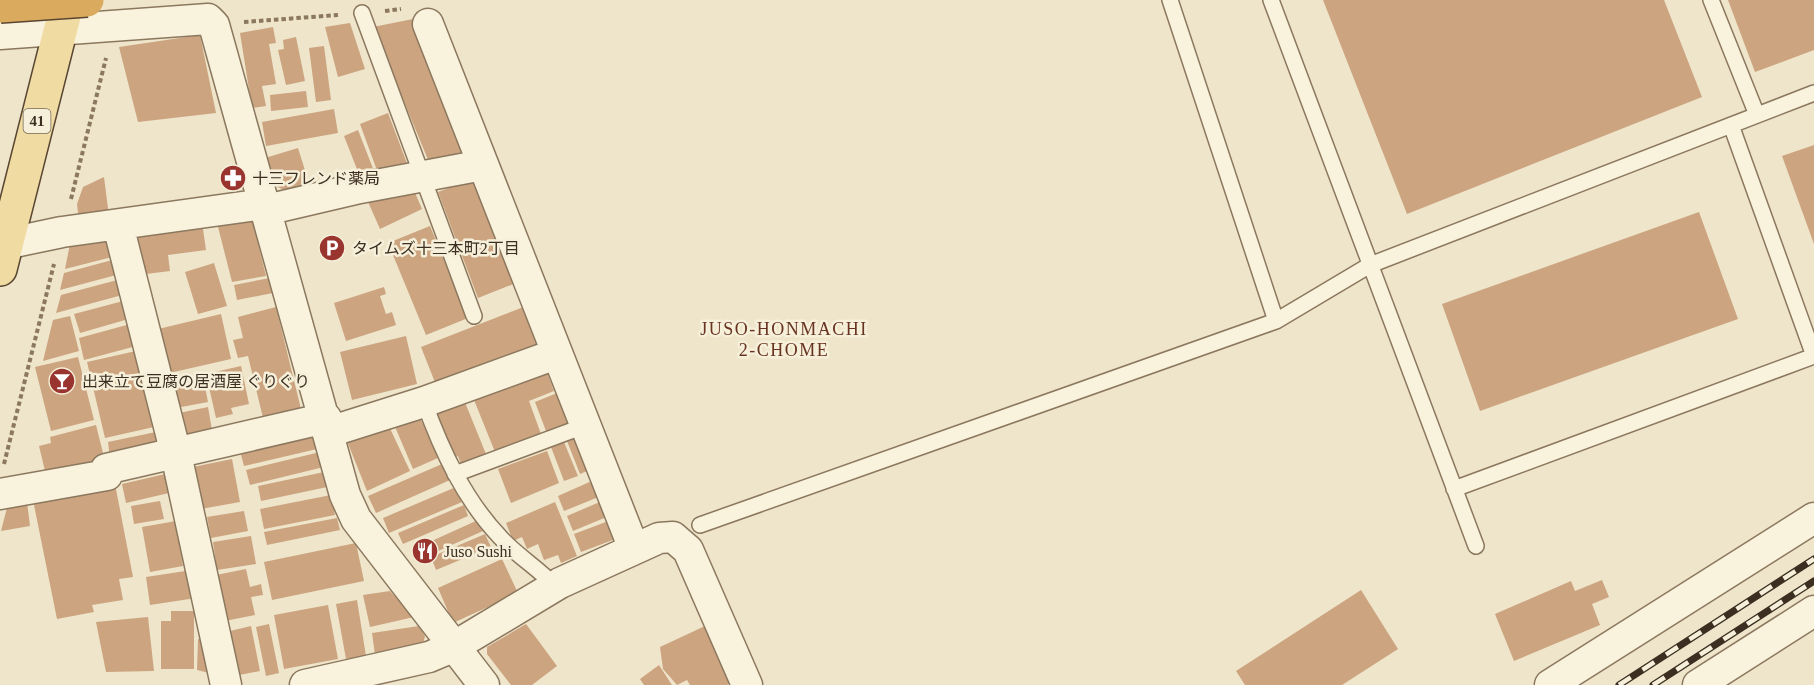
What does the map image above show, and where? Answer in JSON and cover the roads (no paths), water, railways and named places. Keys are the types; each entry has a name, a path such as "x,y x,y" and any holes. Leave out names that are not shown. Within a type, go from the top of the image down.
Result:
{"highway":[{"path":"0,6 87,0"}],"main road":[{"name":"41","path":"2,252 64,15"}],"street":[{"path":"0,34 64,15 208,19 214,25 345,495 356,519 484,685"},
{"path":"419,16 483,165 634,549"},
{"path":"2,252 62,232 265,207 483,165"},
{"path":"118,225 176,454 226,685"},
{"path":"1,481 107,475 106,469 327,425 424,402 556,354"},
{"path":"1550,685 1814,518"},
{"path":"317,684 429,657 455,646 555,586 659,538 673,537 688,550 743,683"},
{"path":"1698,685 1814,610"}],"lane":[{"path":"1170,0 1276,321"},
{"path":"1271,0 1476,546"},
{"path":"1711,0 1757,115"},
{"path":"362,13 474,316"},
{"path":"700,525 1276,321 1370,265 1814,93"},
{"path":"1454,489 1814,356 1731,125"},
{"path":"424,402 441,449 476,509 501,539 555,586"},
{"path":"455,474 584,426"}],"railway":[{"path":"1619,685 1814,559"},
{"path":"1653,685 1814,581"}],"place":[{"name":"十三フレンド薬局","path":"233,178"},
{"name":"タイムズ十三本町2丁目","path":"332,248"},
{"name":"出来立て豆腐の居酒屋 ぐりぐり","path":"62,381"},
{"name":"Juso Sushi","path":"425,551"}],"district":[{"name":"JUSO-HONMACHI 2-CHOME","path":"784,339"}]}
